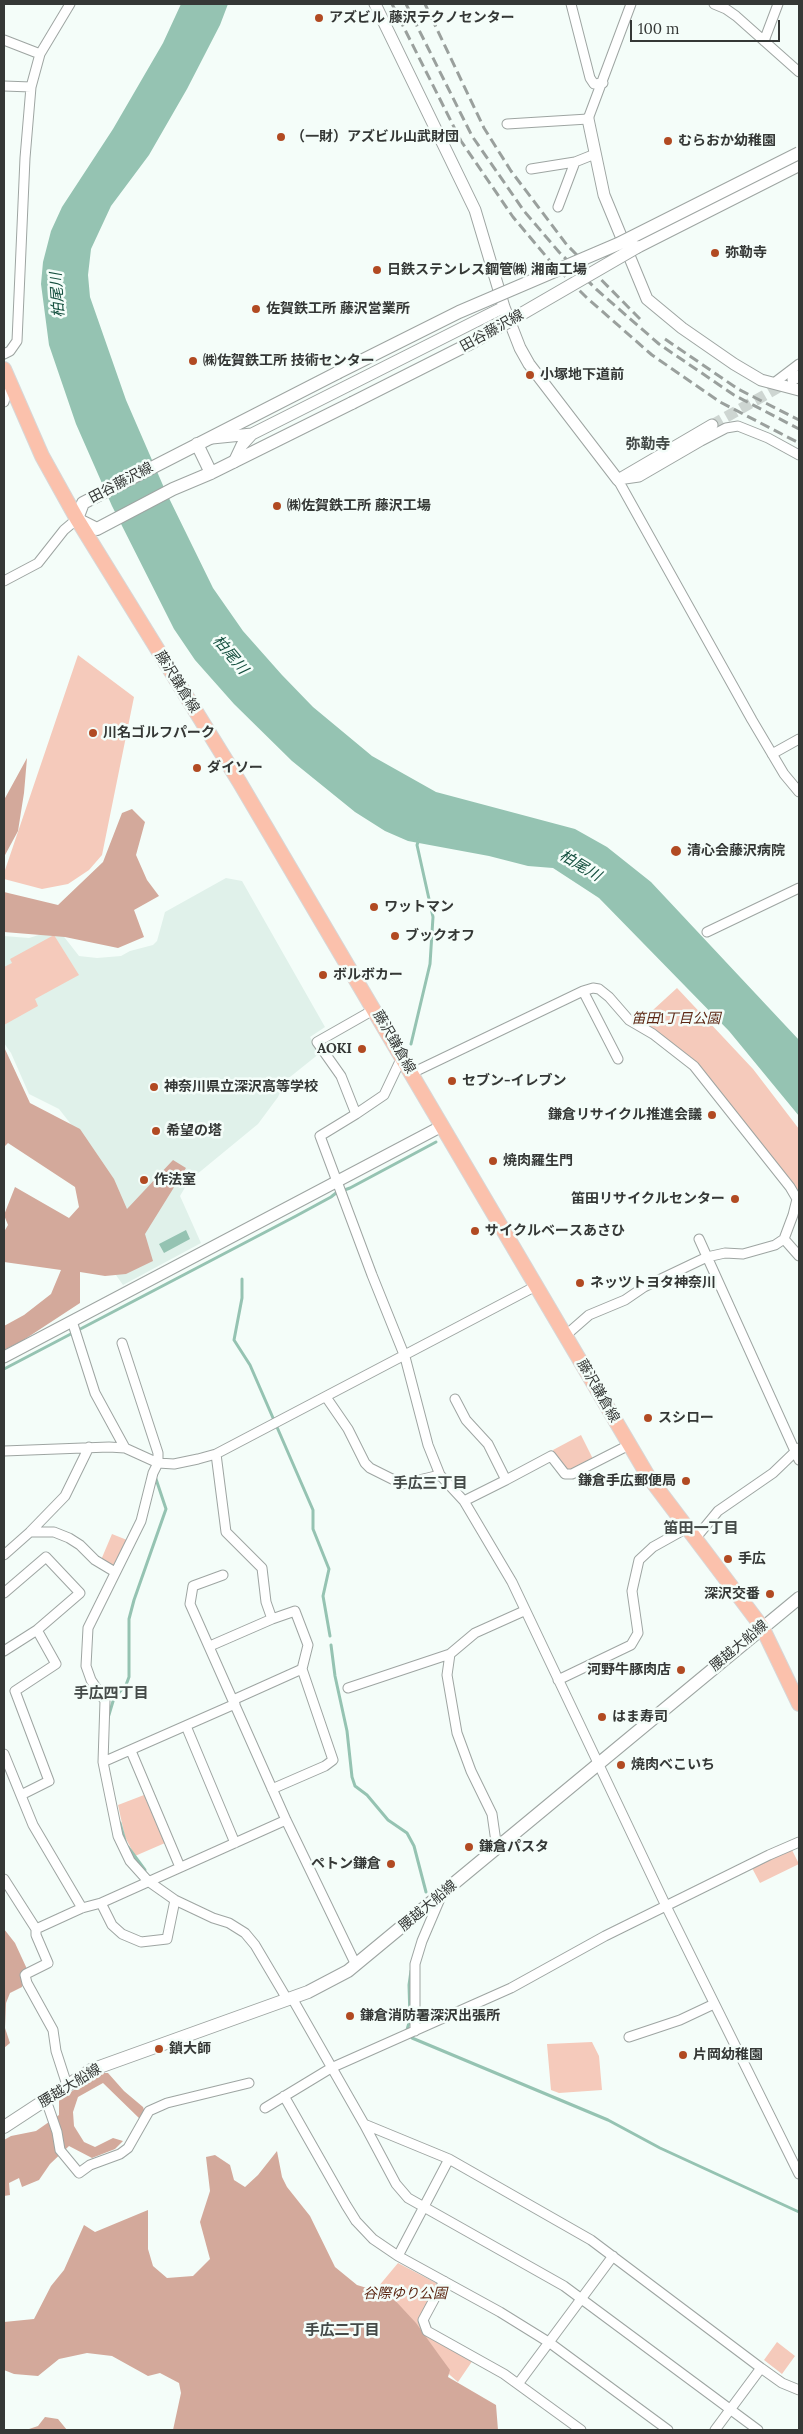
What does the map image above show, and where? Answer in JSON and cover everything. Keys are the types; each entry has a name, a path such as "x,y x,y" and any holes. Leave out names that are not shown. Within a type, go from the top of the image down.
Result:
{"main road":[{"name":"田谷藤沢線","path":"799,153 618,244 458,312 160,462 83,503 77,519 96,529 173,489 234,462 473,342 637,247 799,165"},
{"name":"藤沢鎌倉線","path":"4,369 7,385 42,456 77,519 240,783 375,1009 629,1445 648,1476 762,1627 799,1704"},
{"path":"197,444 211,473"},
{"name":"腰越大船線","path":"4,2127 68,2085 105,2064 223,2024 332,1981 356,1965 799,1598"}],"street":[{"path":"4,354 10,351 17,341 25,158 32,87 40,54 70,4"},
{"path":"375,4 474,210 504,307 520,348 529,364 618,480 694,620 772,754 799,792"},
{"path":"571,4 590,78 594,84 603,83"},
{"path":"631,4 588,119 604,195 647,298 682,328 760,380 799,390"},
{"path":"714,4 726,9 799,72"},
{"path":"764,41 778,4"},
{"path":"4,40 40,54"},
{"path":"4,86 32,87"},
{"path":"507,124 588,119"},
{"path":"531,169 575,162 595,154"},
{"path":"558,207 575,162"},
{"path":"234,462 242,445 252,434 504,307"},
{"path":"774,383 799,364"},
{"path":"4,402 7,385"},
{"path":"618,480 712,426"},
{"path":"618,480 639,476 709,436 726,428 738,426 768,438 799,455"},
{"path":"209,438 252,434"},
{"path":"4,581 38,563 64,530 77,519"},
{"path":"772,754 799,738"},
{"path":"707,932 799,888"},
{"path":"412,1073 582,991 593,988 604,993 629,1020 670,1046 694,1066 790,1187 797,1199 784,1238 775,1245 743,1254 725,1253 707,1257 644,1287 625,1300 589,1315 565,1336"},
{"path":"582,991 618,1059"},
{"path":"356,1114 341,1076 317,1042 375,1009"},
{"path":"402,1057 384,1096 320,1136 405,1357 428,1444 440,1475 464,1501 512,1582 666,1906 799,2174"},
{"path":"4,1357 442,1126"},
{"path":"784,1238 799,1256"},
{"path":"558,1680 631,1645 638,1633 632,1590 639,1560 648,1551 691,1533 798,1453 699,1239"},
{"path":"4,1451 125,1448 158,1463 187,1462 216,1454 405,1357 536,1286"},
{"path":"72,1322 95,1393 125,1448"},
{"path":"122,1343 158,1453 158,1463 153,1473 142,1521 88,1628 86,1666 91,1680 106,1701 103,1762 118,1836 130,1861 148,1881 175,1900 213,1918 229,1923 245,1933 255,1945 332,2068 400,2190 408,2198 564,2286 758,2430"},
{"path":"326,1397 348,1430 365,1463 370,1468 402,1484 440,1475"},
{"path":"455,1399 466,1420 488,1444 506,1480"},
{"path":"464,1501 551,1456 565,1474 572,1474 629,1445"},
{"path":"4,1555 30,1532 64,1496 89,1448"},
{"path":"216,1454 226,1532 262,1568 266,1602 272,1619"},
{"path":"30,1532 54,1532 69,1538 80,1545 95,1560 116,1572"},
{"path":"4,1593 46,1557 80,1593 37,1630 4,1651"},
{"path":"223,1575 194,1586 190,1604 286,1820 356,1965"},
{"path":"348,1688 450,1654 476,1633 524,1610"},
{"path":"210,1646 272,1619 296,1611 308,1645 302,1669 333,1760 325,1766 272,1789"},
{"path":"21,1795 48,1781 14,1691 56,1664 37,1630"},
{"path":"450,1654 447,1675 456,1733 471,1771 492,1814 497,1849"},
{"path":"103,1762 186,1726 302,1669"},
{"path":"186,1726 235,1843"},
{"path":"130,1751 180,1867"},
{"path":"4,1754 7,1770 21,1795 33,1825 82,1908"},
{"path":"36,1929 82,1908 101,1903 286,1820"},
{"path":"265,2108 332,2068 511,1988 605,1936 799,1842"},
{"path":"4,1879 36,1929 36,1935 48,1963 26,1975 27,1984 53,2030 56,2051 68,2085"},
{"path":"415,2031 415,1964 422,1940 442,1894"},
{"path":"101,1903 112,1925 122,1934 141,1942 167,1939 175,1900"},
{"path":"629,2037 680,2020 714,2004"},
{"path":"46,2100 55,2126 60,2150 79,2173 90,2165 120,2154 128,2148 149,2111 158,2106 250,2083"},
{"path":"284,2096 356,2221 373,2239 398,2256 550,2343 668,2430"},
{"path":"364,2124 449,2159 582,2235 613,2256 761,2368 782,2383 799,2390"},
{"path":"398,2256 449,2159"},
{"path":"518,2384 613,2256"},
{"path":"444,2281 423,2320 427,2331 518,2384 580,2430"},
{"path":"715,2430 761,2368"}],"shaded area":[{"path":"27,758 18,831 4,857 4,800"},
{"path":"132,809 145,822 136,855 147,880 159,896 134,910 144,937 118,948 65,937 4,932 4,892 58,905 103,862 122,813"},
{"name":"神奈川県立深沢高等学校","path":"226,878 242,881 325,1027 310,1037 320,1053 285,1081 278,1097 258,1124 196,1175 194,1172 180,1196 201,1243 123,1285 104,1258 81,1137 59,1109 29,1094 11,1053 4,1043 4,936 29,938 58,929 79,956 97,958 121,956 130,951 153,945 157,941 165,912"},
{"path":"4,1047 30,1103 80,1129 114,1179 127,1209 173,1160 186,1168 145,1234 153,1261 126,1274 105,1276 80,1272 80,1303 22,1341 4,1350 4,1326 24,1315 51,1294 61,1270 4,1262 4,1232 8,1225 4,1215 15,1187 69,1218 79,1207 75,1187 8,1143 4,1147"},
{"path":"4,1929 15,1943 27,1969 23,1974 22,1987 10,1993 6,2003 5,2028 10,2043 4,2048"},
{"path":"102,2073 108,2073 124,2091 143,2107 145,2112 141,2120 103,2083 78,2097 73,2112 74,2126 84,2142 95,2147 113,2138 123,2141 115,2149 92,2158 69,2146 50,2164 39,2180 22,2187 19,2178 9,2183 10,2195 4,2196 4,2140 11,2136 36,2131 59,2115 59,2099"},
{"path":"277,2151 282,2177 287,2187 310,2216 335,2267 357,2285 390,2295 416,2323 450,2370 448,2377 496,2405 498,2430 173,2430 181,2393 179,2383 160,2373 148,2376 112,2356 87,2353 59,2359 38,2376 14,2374 4,2370 4,2322 34,2319 51,2286 64,2270 84,2225 95,2232 148,2210 148,2249 153,2266 167,2278 193,2276 210,2259 200,2222 210,2191 206,2157 215,2155 230,2165 234,2180 245,2187 258,2175"},
{"path":"45,2417 58,2419 67,2430 26,2430 38,2426"}],"green space":[{"path":"78,655 134,697 102,855 89,870 68,884 42,889 4,879 4,873"},
{"path":"54,935 79,975 35,999 38,1006 4,1025 4,967 12,963 10,959"},
{"name":"笛田1丁目公園","path":"677,988 753,1069 799,1129 799,1196 793,1185 706,1073 684,1052 641,1021"},
{"path":"581,1435 594,1461 568,1471 561,1465 553,1450"},
{"path":"112,1534 127,1540 113,1566 101,1560"},
{"path":"144,1795 165,1843 135,1856 125,1837 118,1805"},
{"path":"792,1850 799,1864 760,1883 752,1868"},
{"path":"592,2042 599,2056 602,2090 559,2093 551,2090 547,2044"},
{"name":"谷際ゆり公園","path":"398,2263 438,2284 419,2320 473,2360 458,2382 414,2344 373,2293"},
{"path":"777,2342 795,2356 782,2374 764,2360"}],"water":[{"name":"柏尾川","path":"181,4 228,4 220,25 187,89 149,155 111,206 91,249 88,275 90,297 126,400 165,490 213,588 243,631 282,675 313,707 372,756 436,792 575,829 607,847 651,882 799,1040 799,1116 729,1031 599,898 553,868 528,866 489,856 408,841 385,831 355,812 292,761 234,704 195,660 174,629 112,506 76,424 49,345 41,284 43,262 51,231 62,207 113,129 163,43"},
{"path":"186,1230 190,1239 164,1253 159,1244"}],"waterway":[{"path":"411,1044 430,964 433,917 417,845 419,839"},
{"path":"4,1369 436,1142"},
{"path":"242,1279 242,1298 234,1340 250,1365 313,1510 313,1529 329,1569 323,1596 330,1636"},
{"path":"108,1718 114,1698 126,1685 129,1677 129,1619 166,1509 156,1479"},
{"path":"331,1645 355,1786 367,1795 388,1820 407,1833 414,1846 426,1892"},
{"path":"120,1823 125,1841"},
{"path":"128,1847 145,1870"},
{"path":"411,1971 409,1985 410,2019 407,2030 412,2038 608,2120 660,2148 799,2212"}],"tunnel":[{"path":"712,425 788,382"}],"railway":[{"path":"392,4 461,141 513,217 550,261 587,298 652,355 720,402 799,443"},
{"path":"406,4 472,136 524,211 559,252 596,289 659,344 734,395 799,429"},
{"path":"425,4 484,128 511,171 567,245 640,319"},
{"path":"665,339 738,389 799,420"}],"place":[{"name":"アズビル 藤沢テクノセンター","path":"319,18"},
{"name":"（一財）アズビル山武財団","path":"281,137"},
{"name":"むらおか幼稚園","path":"668,141"},
{"name":"弥勒寺","path":"715,253"},
{"name":"日鉄ステンレス鋼管㈱ 湘南工場","path":"377,270"},
{"name":"佐賀鉄工所 藤沢営業所","path":"256,309"},
{"name":"㈱佐賀鉄工所 技術センター","path":"193,361"},
{"name":"小塚地下道前","path":"530,375"},
{"name":"㈱佐賀鉄工所 藤沢工場","path":"277,506"},
{"name":"川名ゴルフパーク","path":"93,733"},
{"name":"ダイソー","path":"197,768"},
{"name":"清心会藤沢病院","path":"676,851"},
{"name":"ワットマン","path":"374,907"},
{"name":"ブックオフ","path":"395,936"},
{"name":"ボルボカー","path":"323,975"},
{"name":"AOKI","path":"362,1049"},
{"name":"セブン-イレブン","path":"452,1081"},
{"name":"神奈川県立深沢高等学校","path":"154,1087"},
{"name":"鎌倉リサイクル推進会議","path":"712,1115"},
{"name":"希望の塔","path":"156,1131"},
{"name":"焼肉羅生門","path":"493,1161"},
{"name":"作法室","path":"144,1180"},
{"name":"笛田リサイクルセンター","path":"735,1199"},
{"name":"サイクルベースあさひ","path":"475,1231"},
{"name":"ネッツトヨタ神奈川","path":"580,1283"},
{"name":"スシロー","path":"648,1418"},
{"name":"鎌倉手広郵便局","path":"686,1481"},
{"name":"手広","path":"728,1559"},
{"name":"深沢交番","path":"770,1594"},
{"name":"河野牛豚肉店","path":"681,1670"},
{"name":"はま寿司","path":"602,1717"},
{"name":"焼肉べこいち","path":"621,1765"},
{"name":"鎌倉パスタ","path":"469,1847"},
{"name":"ペトン鎌倉","path":"391,1864"},
{"name":"鎌倉消防署深沢出張所","path":"350,2016"},
{"name":"鎖大師","path":"159,2049"},
{"name":"片岡幼稚園","path":"683,2055"}],"district":[{"name":"弥勒寺","path":"648,445"},
{"name":"手広三丁目","path":"430,1484"},
{"name":"笛田一丁目","path":"701,1529"},
{"name":"手広四丁目","path":"111,1694"},
{"name":"手広二丁目","path":"342,2331"}]}
